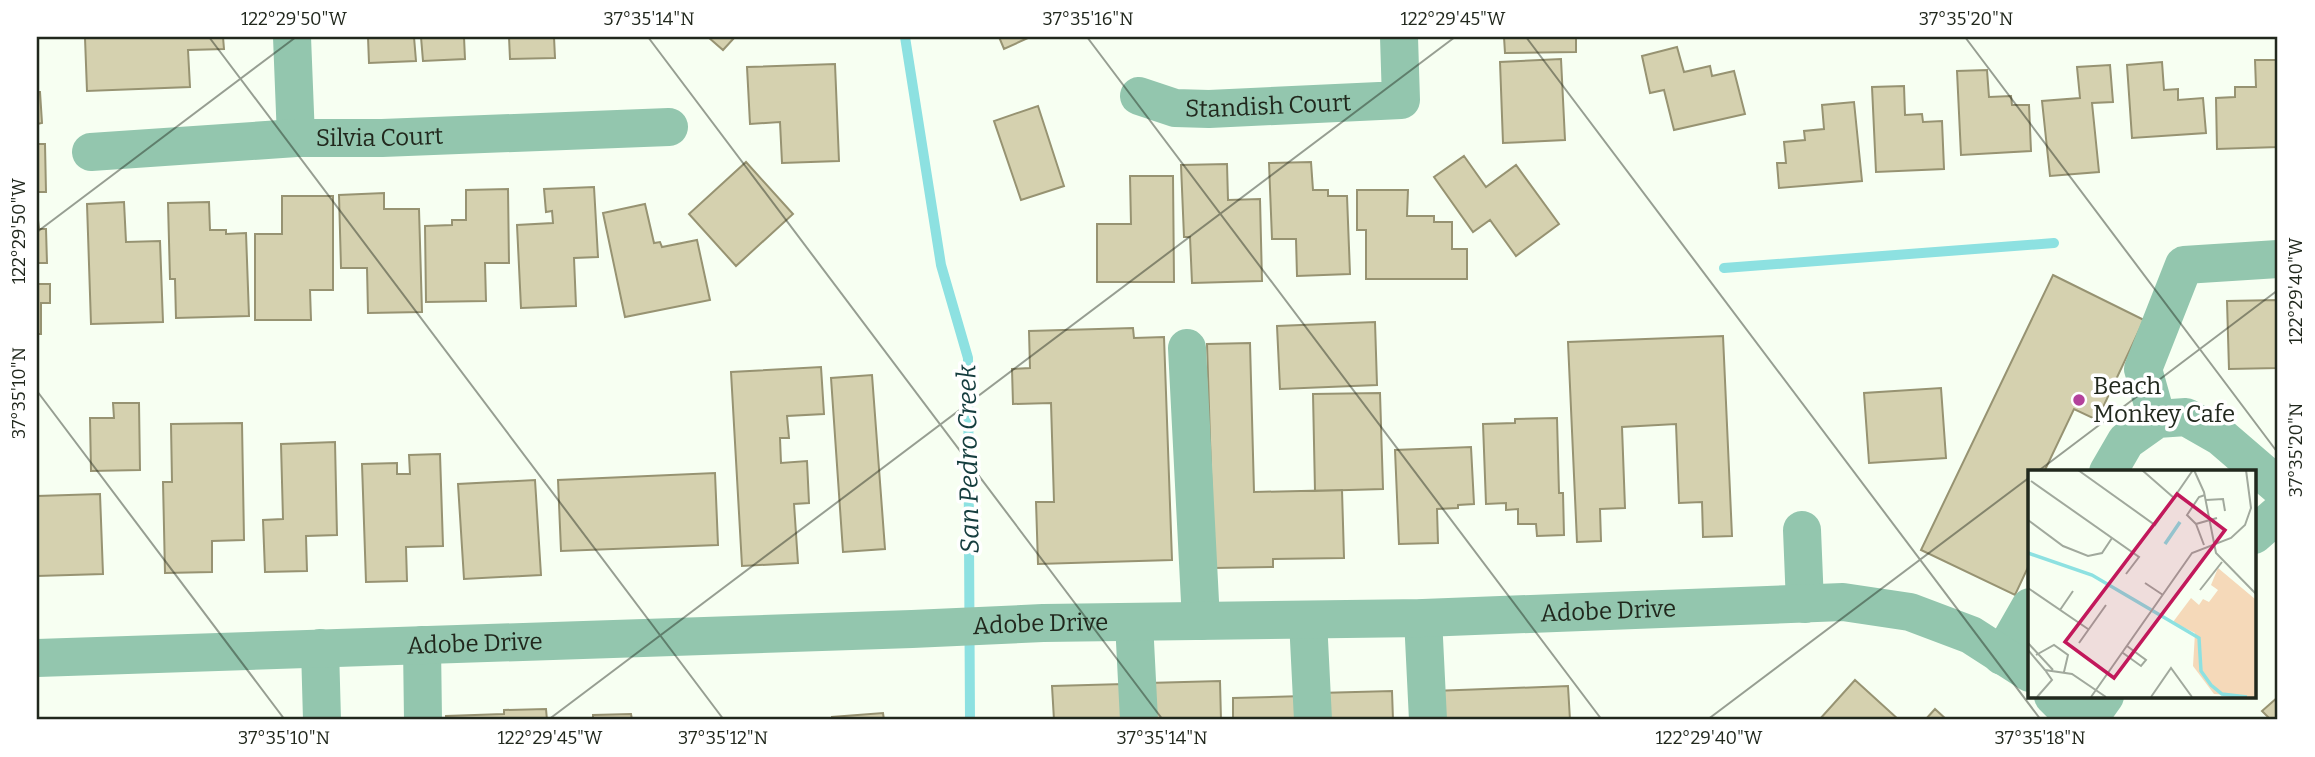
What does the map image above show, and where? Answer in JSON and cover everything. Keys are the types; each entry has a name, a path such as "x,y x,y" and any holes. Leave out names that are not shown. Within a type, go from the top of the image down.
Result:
{"street":[{"path":"292,37 296,138"},
{"name":"Standish Court","path":"1139,96 1175,108 1209,109 1401,100 1399,37"},
{"name":"Silvia Court","path":"91,152 296,138 382,138 669,127"},
{"path":"2157,419 2143,369 2184,265 2278,259"},
{"path":"1187,348 1200,621"},
{"path":"2109,470 2126,441 2157,419 2186,417 2221,437 2278,486"},
{"path":"2256,533 2278,514"},
{"path":"1802,530 1805,604"},
{"name":"Adobe Drive","path":"37,659 1043,623 1423,618 1843,602 1910,612 1971,635 2016,665"},
{"path":"2016,665 2028,615"},
{"path":"1423,618 1428,720"},
{"path":"1308,620 1313,720"},
{"path":"1135,622 1139,720"},
{"path":"422,645 423,720"},
{"path":"320,648 322,720"},
{"path":"2055,698 2077,720"},
{"path":"2088,720 2104,698"}],"building":[{"path":"223,37 224,49 188,50 190,87 87,91 85,38"},
{"path":"368,37 414,37 416,61 369,63"},
{"path":"421,37 464,37 465,59 423,61"},
{"path":"509,37 554,37 555,58 510,59"},
{"path":"708,37 735,37 723,50"},
{"path":"999,37 1030,37 1004,49"},
{"path":"1504,37 1576,37 1576,52 1505,53"},
{"path":"1677,47 1684,72 1710,66 1712,76 1734,71 1745,114 1674,130 1664,90 1650,93 1642,56"},
{"path":"1561,59 1565,140 1503,143 1500,62"},
{"path":"2255,60 2278,60 2278,147 2217,149 2216,98 2235,97 2235,87 2256,87"},
{"path":"2162,62 2164,90 2178,89 2178,100 2203,98 2206,133 2132,138 2127,65"},
{"path":"835,64 839,161 782,163 780,122 750,124 747,67"},
{"path":"2110,65 2113,102 2092,103 2099,172 2050,176 2042,101 2080,98 2077,67"},
{"path":"1987,70 1989,97 2011,96 2012,105 2029,105 2031,151 1961,155 1957,71"},
{"path":"1904,86 1905,115 1922,114 1923,122 1942,121 1944,169 1876,172 1872,87"},
{"path":"37,92 40,92 42,123 37,124"},
{"path":"1854,102 1862,181 1779,188 1777,163 1786,163 1784,142 1805,140 1804,131 1824,129 1822,105"},
{"path":"1038,106 1064,186 1021,200 994,121"},
{"path":"37,144 45,144 46,192 37,192"},
{"path":"1464,156 1486,187 1516,165 1559,224 1516,256 1490,220 1473,232 1434,177"},
{"path":"746,162 793,214 736,266 689,214"},
{"path":"1311,162 1313,190 1328,190 1328,196 1347,196 1350,274 1297,276 1296,239 1272,239 1269,163"},
{"path":"1227,164 1228,200 1260,199 1262,281 1192,283 1190,237 1184,237 1181,165"},
{"path":"1130,176 1173,176 1174,282 1097,282 1097,224 1131,224"},
{"path":"594,187 598,257 574,258 576,306 521,308 517,225 553,223 552,211 546,212 544,189"},
{"path":"508,189 509,263 485,263 486,301 426,302 425,226 452,225 452,220 466,220 466,190"},
{"path":"1357,190 1408,190 1407,216 1434,216 1434,222 1452,222 1452,249 1467,249 1467,279 1366,279 1366,230 1357,230"},
{"path":"384,193 384,209 419,209 422,312 368,313 367,268 341,268 339,195"},
{"path":"282,196 333,196 333,290 310,290 311,320 255,320 255,234 282,234"},
{"path":"124,202 126,242 160,241 163,322 91,324 87,204"},
{"path":"209,202 210,230 226,230 226,234 246,233 249,316 176,318 175,279 170,279 168,203"},
{"path":"645,204 654,243 660,242 662,247 697,240 710,300 625,317 603,213"},
{"path":"37,211 39,229 46,229 47,263 37,263"},
{"path":"2053,275 2144,320 2097,420 2074,409 2045,470 2028,470 2028,567 2015,595 1921,550"},
{"path":"37,284 50,284 50,303 41,303 41,334 37,334"},
{"path":"2278,300 2278,368 2229,369 2227,301"},
{"path":"1375,322 1377,385 1280,389 1277,326"},
{"path":"1133,328 1134,338 1164,337 1172,560 1038,564 1036,502 1054,502 1051,403 1013,404 1012,369 1030,368 1029,331"},
{"path":"1723,336 1732,536 1703,537 1702,502 1679,503 1676,424 1622,427 1625,508 1600,509 1601,541 1577,542 1568,342"},
{"path":"1250,343 1254,492 1342,490 1344,558 1273,559 1273,567 1214,568 1207,344"},
{"path":"821,367 824,414 787,416 789,438 780,438 781,463 807,461 809,503 794,504 798,563 742,566 731,372"},
{"path":"872,375 885,549 843,552 831,378"},
{"path":"1941,388 1946,458 1869,463 1864,393"},
{"path":"1380,393 1383,489 1315,491 1313,394"},
{"path":"113,403 139,403 140,470 91,471 90,418 114,418"},
{"path":"1557,418 1559,493 1563,493 1564,535 1537,536 1536,524 1518,524 1518,509 1506,510 1506,503 1486,504 1483,424 1515,423 1515,419"},
{"path":"242,423 244,540 212,541 212,572 165,573 163,482 172,482 171,424"},
{"path":"335,442 337,535 306,536 307,571 265,572 263,520 283,519 281,444"},
{"path":"1471,447 1474,504 1437,509 1438,543 1399,544 1395,450"},
{"path":"440,454 443,546 406,547 407,581 366,582 362,464 397,463 397,474 410,474 409,455"},
{"path":"715,473 718,545 561,551 558,480"},
{"path":"535,480 541,575 464,579 458,484"},
{"path":"100,494 103,574 37,576 37,496"},
{"path":"1855,680 1899,720 1819,720"},
{"path":"1220,681 1221,720 1149,720 1148,683"},
{"path":"1124,684 1126,720 1054,720 1052,686"},
{"path":"1568,686 1570,720 1434,720 1433,691"},
{"path":"1392,691 1393,720 1320,720 1319,693"},
{"path":"1303,696 1304,720 1233,720 1233,698"},
{"path":"2278,697 2278,720 2271,720 2262,711"},
{"path":"546,709 547,720 446,720 446,716"},
{"path":"1935,709 1947,720 1925,720"},
{"path":"883,713 884,720 832,720 832,717"},
{"path":"631,714 632,720 593,720 593,715"}],"waterway":[{"name":"San Pedro Creek","path":"905,37 941,265 968,358 970,720"},
{"path":"1724,268 2054,243"}],"place":[{"name":"Beach Monkey Cafe","path":"2079,400"}]}
